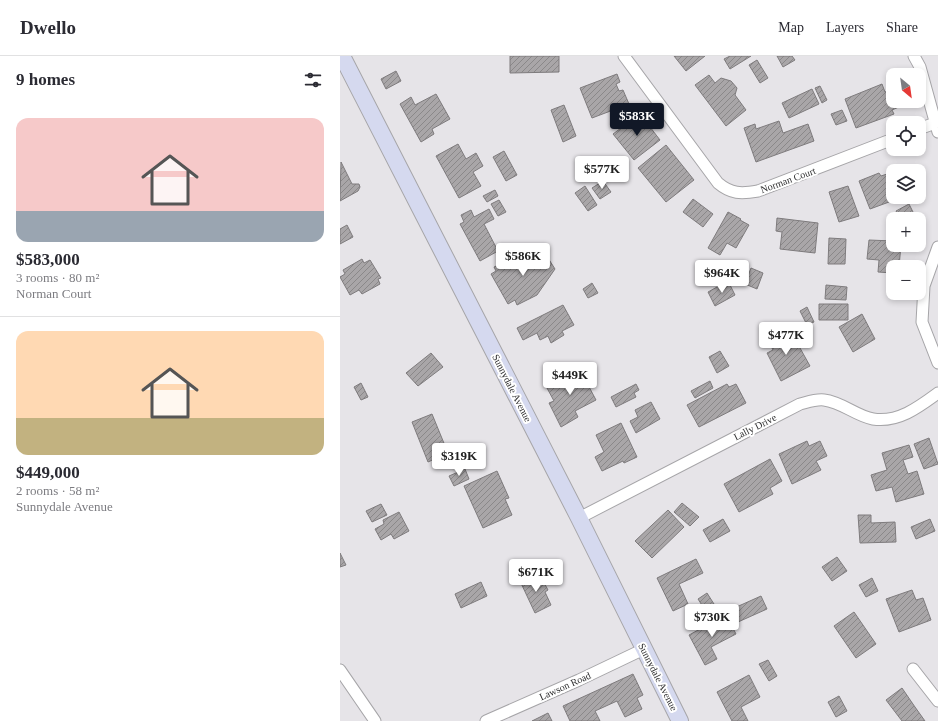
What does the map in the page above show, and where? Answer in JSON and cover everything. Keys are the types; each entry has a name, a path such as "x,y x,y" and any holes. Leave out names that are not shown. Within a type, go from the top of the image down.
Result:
{"street":[{"name":"Sunnydale Avenue","path":"342,56 579,518 680,721"},
{"name":"Norman Court","path":"624,56 718,183 725,189 736,193 758,191 886,142"},
{"path":"914,56 920,67 937,127 926,128"},
{"path":"938,247 924,286 922,322 938,363"},
{"name":"Lally Drive","path":"579,518 800,404 813,400 824,400 834,402 860,415 873,419 885,419 912,411 938,393"},
{"name":"Lawson Road","path":"486,721 579,680 644,649"},
{"path":"913,669 938,700"},
{"path":"340,670 375,721"}],"building":[{"path":"510,56 559,56 559,72 510,73"},
{"path":"674,56 705,56 686,71"},
{"path":"730,56 751,56 730,69 724,59"},
{"path":"777,56 792,56 795,60 783,67"},
{"path":"757,60 768,78 760,83 749,65"},
{"path":"396,71 401,81 386,89 381,79"},
{"path":"617,74 620,82 616,84 619,91 623,90 629,104 592,118 580,88"},
{"path":"709,75 715,83 721,78 731,81 737,88 735,95 746,110 726,126 695,85"},
{"path":"882,84 886,92 886,108 896,108 892,110 894,114 856,128 845,99"},
{"path":"820,86 827,100 822,103 815,88"},
{"path":"812,89 819,104 789,118 782,103"},
{"path":"436,94 450,119 432,129 434,134 421,142 400,104 411,97 415,105"},
{"path":"564,105 576,136 563,142 551,110"},
{"path":"842,110 847,121 836,125 831,114"},
{"path":"640,114 660,140 634,160 613,134"},
{"path":"779,121 783,133 808,124 814,141 756,162 744,128 755,124 756,129"},
{"path":"458,144 466,159 476,153 483,166 473,172 481,186 459,198 436,156"},
{"path":"666,145 694,180 666,202 638,168"},
{"path":"504,151 517,175 506,181 493,157"},
{"path":"341,162 352,184 359,184 360,187 358,191 340,201"},
{"path":"879,173 881,176 886,174 886,203 870,209 859,181"},
{"path":"603,181 611,192 600,199 592,188"},
{"path":"585,186 597,205 588,211 575,193"},
{"path":"848,186 859,216 839,222 829,192"},
{"path":"495,190 498,196 487,202 483,196"},
{"path":"693,199 713,214 703,227 683,212"},
{"path":"499,200 506,212 498,216 491,204"},
{"path":"909,204 913,212 896,212"},
{"path":"489,209 494,219 484,224 498,251 480,261 460,224 464,222 461,215 471,210 474,217"},
{"path":"728,212 749,225 736,248 727,243 720,255 708,248"},
{"path":"777,218 818,223 815,253 780,249 782,232 776,231"},
{"path":"347,225 353,237 340,244 340,229"},
{"path":"829,238 846,239 845,264 828,264"},
{"path":"869,240 886,241 886,252 900,252 900,260 886,260 886,273 878,272 879,260 867,259"},
{"path":"526,249 527,252 531,250 538,263 548,258 555,269 537,295 517,305 515,300 508,304 491,274 496,271 494,267 505,262 507,266 519,259 517,254"},
{"path":"362,259 364,263 370,260 381,278 378,279 380,284 362,294 359,290 350,295 340,277 345,274 343,270"},
{"path":"751,268 763,273 757,289 745,284"},
{"path":"728,281 735,295 715,306 708,292"},
{"path":"592,283 598,293 588,298 583,289"},
{"path":"826,285 847,287 846,300 825,299"},
{"path":"819,304 848,304 848,320 819,320"},
{"path":"563,305 574,325 562,331 564,335 551,343 548,336 540,340 537,333 523,340 517,328"},
{"path":"807,307 814,322 807,325 800,311"},
{"path":"862,314 875,339 853,352 839,327"},
{"path":"781,331 787,343 795,339 810,366 781,381 767,353 773,350 767,338"},
{"path":"720,351 729,366 717,373 709,357"},
{"path":"431,353 443,367 418,386 406,373"},
{"path":"579,368 596,400 575,411 578,417 561,427 549,403 554,401 547,388 558,382 556,379"},
{"path":"710,381 713,388 695,398 691,391"},
{"path":"361,383 368,397 361,400 354,387"},
{"path":"636,384 639,390 634,393 636,397 616,407 611,397"},
{"path":"727,384 729,387 736,384 746,403 699,427 687,405"},
{"path":"651,402 660,419 636,433 630,421 638,417 635,410"},
{"path":"432,414 448,453 428,462 412,422"},
{"path":"621,423 637,457 624,463 623,461 602,471 595,457 604,452 596,435"},
{"path":"929,438 938,464 924,469 914,444"},
{"path":"807,441 809,446 820,441 827,456 816,461 821,470 792,484 779,454"},
{"path":"909,445 913,457 903,460 908,474 917,471 924,494 896,502 892,487 876,491 871,475 887,470 882,453"},
{"path":"770,459 782,481 770,488 773,494 739,512 724,484"},
{"path":"465,469 469,479 454,486 449,476"},
{"path":"497,471 509,498 505,499 512,515 483,528 464,486"},
{"path":"682,503 699,517 690,526 674,512"},
{"path":"381,504 387,515 372,522 366,511"},
{"path":"668,510 684,527 652,558 635,541"},
{"path":"399,512 409,531 394,539 391,534 381,540 375,529 384,524 383,520"},
{"path":"858,515 871,515 871,523 895,522 896,542 860,543"},
{"path":"723,519 730,531 710,542 703,530"},
{"path":"930,519 935,531 916,539 911,527"},
{"path":"340,553 346,565 340,567"},
{"path":"837,557 847,571 832,581 822,567"},
{"path":"696,559 703,573 679,584 688,604 673,611 657,578"},
{"path":"536,573 539,580 542,579 548,590 545,592 551,605 535,613 520,581"},
{"path":"872,578 878,591 866,597 859,585"},
{"path":"481,582 487,596 461,608 455,594"},
{"path":"912,590 916,600 923,598 931,620 899,632 886,599"},
{"path":"707,593 714,604 705,610 698,599"},
{"path":"761,596 767,609 738,622 732,609"},
{"path":"854,612 876,644 856,658 834,626"},
{"path":"726,615 736,634 711,647 717,659 705,665 689,635"},
{"path":"768,660 777,676 769,681 759,664"},
{"path":"633,674 643,695 637,698 642,709 625,717 617,701 595,711 600,721 570,721 563,706"},
{"path":"749,675 760,697 741,707 748,721 732,721 717,692"},
{"path":"902,688 925,721 902,721 886,700"},
{"path":"839,696 847,711 836,717 828,702"},
{"path":"548,713 552,721 532,721"}]}
